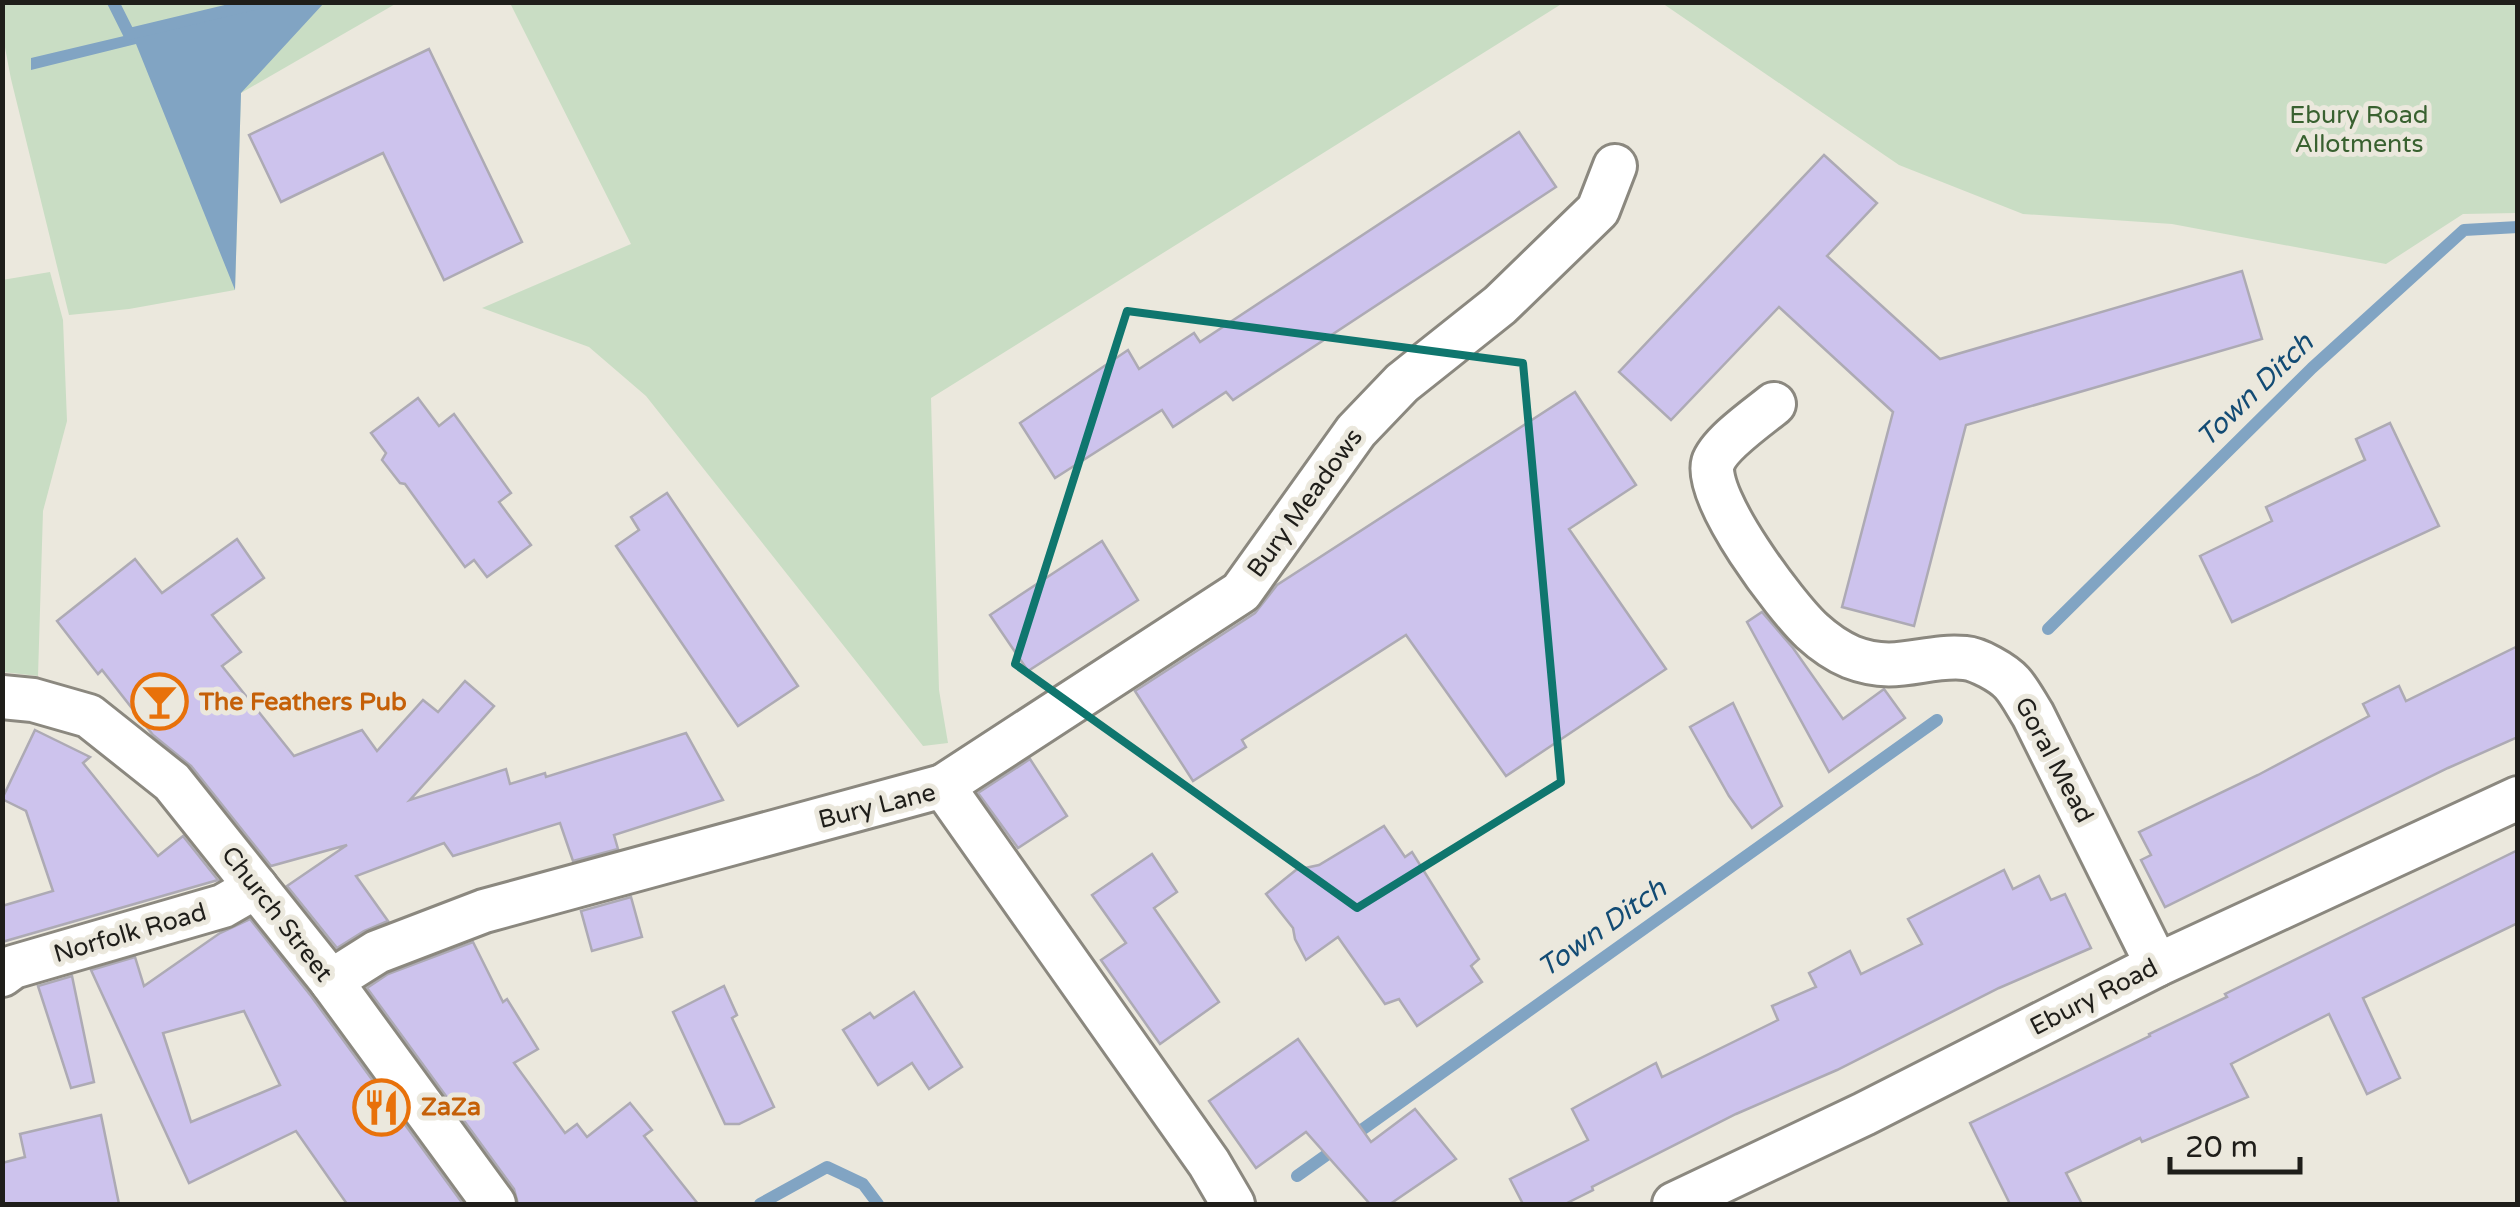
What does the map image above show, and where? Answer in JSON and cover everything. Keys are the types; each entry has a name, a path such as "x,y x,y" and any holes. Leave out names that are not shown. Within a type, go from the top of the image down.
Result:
{"street":[{"name":"Bury Meadows","path":"943,786 1241,592 1356,430 1402,383 1500,305 1598,210 1616,166"},
{"name":"Goral Mead","path":"1774,404 1722,449 1712,465 1713,481 1730,521 1790,608 1837,650 1856,659 1899,666 1967,658 2010,680 2033,714 2157,965"},
{"name":"Church Street","path":"2,698 33,700 89,716 172,782 330,981 494,1204"},
{"name":"Bury Lane","path":"330,981 377,952 484,911 943,786 1209,1163 1233,1204"},
{"name":"Ebury Road","path":"1674,1204 1864,1114 2157,965 2518,798"},
{"name":"Norfolk Road","path":"2,975 13,968 223,906 256,887"}],"highlighted area":[{"path":"1127,311 1523,363 1561,782 1357,908 1015,664"}],"green space":[{"path":"2,3 397,3 241,93 235,290 129,309 69,315 11,79 3,37"},
{"path":"510,3 1563,3 931,398 939,690 948,743 923,746 646,396 589,347 482,308 631,244"},
{"name":"Ebury Road Allotments","path":"1662,3 2517,3 2517,213 2463,214 2386,264 2172,224 2023,214 1899,165"},
{"path":"50,272 63,320 67,421 43,511 38,676 3,672 2,280"}],"water":[{"path":"263,3 324,3 241,93 235,290 136,44 31,70 31,58"}],"building":[{"path":"429,49 522,242 444,280 383,153 281,202 249,135"},
{"path":"1519,132 1556,187 1233,400 1226,392 1173,427 1162,410 1055,478 1020,423 1128,350 1139,369 1194,333 1200,342"},
{"path":"1824,155 1877,203 1827,256 1940,359 2242,271 2262,339 1966,425 1914,626 1842,607 1893,412 1779,307 1671,420 1619,372"},
{"path":"1575,392 1636,485 1569,529 1666,669 1506,776 1406,635 1242,740 1246,747 1193,781 1135,691 1255,613 1277,585"},
{"path":"418,398 439,426 454,414 511,493 499,502 531,545 487,577 474,560 465,567 405,484 382,460 386,453 371,433"},
{"path":"2390,423 2439,526 2232,622 2200,556 2272,521 2266,507 2365,460 2356,439"},
{"path":"667,493 798,686 738,726 616,546 639,530 631,517"},
{"path":"237,539 264,578 212,615 241,652 222,666 294,756 362,730 377,751 423,700 438,712 465,681 494,706 410,800 506,769 510,784 545,773 546,777 686,733 723,800 614,835 618,849 573,861 560,823 453,856 444,843 356,876 388,921 337,948 287,886 347,845 271,866 191,766 153,735 57,621 135,559 162,593"},
{"path":"1102,541 1138,600 1028,671 990,615"},
{"path":"1762,612 1843,719 1884,689 1905,718 1829,772 1747,622"},
{"path":"2518,646 2518,737 2165,907 2141,860 2151,855 2139,832 2369,716 2363,704 2399,686 2406,701"},
{"path":"1733,703 1782,806 1752,828 1690,727"},
{"path":"35,730 90,757 83,763 158,856 183,836 218,880 2,942 2,906 53,891 26,811 2,799"},
{"path":"1030,759 1067,816 1018,848 978,793"},
{"path":"1384,826 1405,857 1412,852 1479,959 1471,966 1482,982 1417,1026 1399,999 1385,1004 1338,937 1306,960 1293,928 1266,894 1296,870 1319,865"},
{"path":"2518,850 2518,923 2363,998 2400,1078 2367,1094 2329,1014 2231,1064 2248,1097 2142,1142 2140,1138 2066,1173 2082,1204 2010,1204 1970,1123"},
{"path":"1152,854 1177,892 1154,908 1219,1002 1160,1044 1101,960 1126,943 1092,895"},
{"path":"2004,870 2013,889 2039,876 2051,900 2065,894 2091,948 1736,1114 1565,1204 1523,1204 1510,1179 1588,1140 1572,1109 1656,1063 1662,1077 1778,1020 1772,1006 1816,987 1809,973 1850,951 1861,974 1922,944 1908,919"},
{"path":"631,897 642,937 592,951 581,911"},
{"path":"250,919 463,1204 347,1204 296,1131 189,1183 91,970 135,957 144,986 220,933","holes":["244,1011 280,1085 191,1122 163,1033"]},
{"path":"473,942 503,1002 507,999 538,1049 514,1063 565,1133 577,1124 587,1137 630,1103 652,1130 644,1136 698,1204 518,1204 514,1189 367,988 388,974"},
{"path":"72,976 94,1082 71,1088 38,986"},
{"path":"724,986 737,1015 732,1018 774,1107 739,1124 725,1124 673,1012"},
{"path":"914,992 962,1067 929,1089 912,1063 878,1085 843,1030 870,1013 874,1018"},
{"path":"1298,1039 1371,1142 1415,1109 1456,1159 1390,1204 1370,1204 1306,1132 1256,1168 1209,1101"},
{"path":"101,1115 119,1204 2,1204 2,1163 25,1157 20,1134"}],"waterway":[{"path":"113,2 129,34 263,2"},
{"name":"Town Ditch","path":"2048,629 2312,368 2464,230 2518,227"},
{"name":"Town Ditch","path":"1297,1176 1937,720"},
{"name":"Town Ditch","path":"760,1204 827,1167 863,1184 878,1204"}],"place":[{"name":"The Feathers Pub","path":"160,702"},
{"name":"ZaZa","path":"382,1107"}]}
